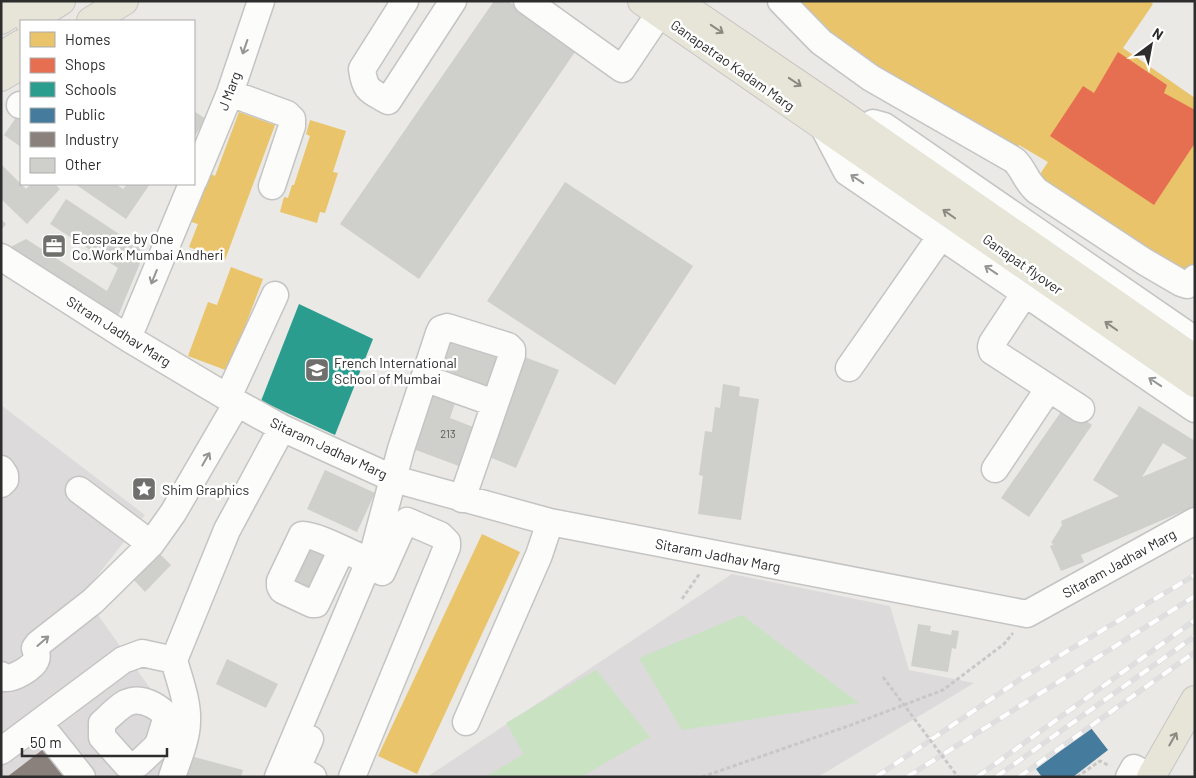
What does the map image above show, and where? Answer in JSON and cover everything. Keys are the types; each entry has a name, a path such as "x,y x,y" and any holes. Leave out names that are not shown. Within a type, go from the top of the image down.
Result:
{"main road":[{"path":"1,20 32,1"},
{"path":"31,20 61,1"},
{"path":"59,20 89,1"},
{"path":"93,20 124,1"},
{"name":"Ganapatrao Kadam Marg","path":"659,5 822,113 865,134"},
{"path":"1,38 20,27"},
{"path":"1,56 20,45"},
{"path":"1,77 20,66"},
{"name":"Ganapat flyover","path":"865,134 1195,359"},
{"name":"Ganapat flyover","path":"865,134 1195,383"},
{"path":"1141,775 1195,700"}],"street":[{"name":"J Marg","path":"195,178 230,92 262,1"},
{"path":"405,1 362,68 368,89 388,101 453,1"},
{"path":"528,1 622,69 659,5"},
{"path":"781,1 821,42 871,78 1014,160 1021,166 1026,178 1037,191 1145,262 1187,285 1195,278"},
{"path":"230,92 287,114 292,120 292,126 272,186"},
{"path":"865,134 902,95"},
{"path":"822,113 865,134 1126,292 1195,340"},
{"path":"822,113 847,172 1195,409"},
{"path":"128,338 192,185"},
{"path":"849,368 942,236"},
{"name":"Sitram Jadhav Marg","path":"1,257 128,338 233,400"},
{"path":"1126,292 1145,262"},
{"path":"1025,293 990,347 992,351 1081,409"},
{"path":"1,675 5,678 16,677 35,662 37,658 35,648 38,644 93,601 151,544 173,514 233,400 275,295"},
{"path":"278,777 300,763 314,711 377,556 401,449 439,333 444,327 508,346 512,350 512,356 462,499"},
{"path":"424,378 494,403"},
{"path":"995,469 1049,388"},
{"name":"Sitaram Jadhav Marg","path":"233,400 282,428 394,479 462,499 550,522 1027,614 1195,521"},
{"path":"172,777 176,724 187,720 184,699 174,660 227,530 282,428"},
{"path":"1,469 5,474 5,480 1,484"},
{"path":"79,490 151,544"},
{"path":"352,777 447,547 447,542 440,534 407,522 377,556"},
{"path":"466,722 539,556 550,522"},
{"path":"342,549 377,556"},
{"path":"1,751 123,660 142,653 174,660"},
{"path":"39,723 82,777"}],"path":[{"path":"682,599 713,554"},
{"path":"702,777 851,725 943,690 1004,644 1027,614"},
{"path":"883,677 958,777"},
{"path":"1078,777 1100,761"}],"shaded area":[{"path":"1,405 145,515 83,594 187,740 173,777 1,777"},
{"path":"732,574 890,606 909,670 974,683 818,777 427,777"}],"green space":[{"path":"742,615 859,703 682,730 639,658"},
{"path":"596,670 650,737 581,777 485,777 524,754 506,723"}],"building: Homes":[{"path":"785,1 1150,1 1153,4 1123,48 1195,98 1195,265 1186,280 1035,182 1048,162 1019,145 1011,156 827,39"},
{"path":"239,112 275,125 225,260 189,247 198,224 191,222 209,173 215,176"},
{"path":"310,120 346,131 333,172 338,173 325,213 320,212 317,223 280,212 284,197 288,198 292,185 294,185 310,136 306,134"},
{"path":"231,267 263,279 228,371 188,356 208,302 217,305"},
{"path":"482,534 520,552 417,774 378,756"}],"building: Shops":[{"path":"1118,52 1167,85 1164,93 1195,110 1195,143 1154,205 1050,136 1083,86 1094,93"}],"building: Schools":[{"name":"French International School of Mumbai","path":"299,304 373,339 335,435 261,401"}],"building: Public":[{"path":"1091,728 1108,750 1073,777 1042,777 1036,769"}],"building: Industry":[{"path":"46,747 67,777 7,777"}],"building: Other":[{"path":"494,1 508,1 577,49 419,279 340,224"},
{"path":"195,112 206,119 195,136"},
{"path":"17,116 20,118 20,146 4,135"},
{"path":"1,164 26,189 30,185 56,185 60,189 27,224 1,199"},
{"path":"565,182 693,266 615,385 487,301"},
{"path":"76,185 117,185 123,189 126,185 149,185 126,219"},
{"path":"66,199 145,251 116,321 3,251 26,239 107,291 118,268 50,224"},
{"path":"1,219 6,224 1,230"},
{"path":"442,339 506,355 491,392 453,377 454,373 435,366"},
{"path":"522,356 559,370 516,468 487,456"},
{"path":"723,384 740,387 739,396 759,399 741,520 698,514 703,476 699,475 705,431 712,432 715,407 720,408"},
{"path":"431,391 456,400 450,418 481,430 467,469 405,446"},
{"path":"1065,406 1092,425 1029,517 1001,498"},
{"path":"1139,406 1195,441 1195,506 1081,555 1084,562 1061,571 1050,546 1054,544 1051,543 1062,525 1061,521 1119,496 1093,480","holes":["1163,443 1187,458 1142,477"]},
{"path":"325,470 375,493 357,532 307,509"},
{"path":"306,539 336,553 314,600 284,586"},
{"path":"159,553 171,565 145,592 133,579"},
{"path":"918,624 931,626 930,631 951,635 952,630 959,631 956,649 952,648 948,672 911,666"},
{"path":"227,659 278,684 266,708 216,684"},
{"path":"183,754 243,770 241,777 178,777"}],"railway":[{"path":"876,777 1022,678 1195,575"},
{"path":"907,777 1195,596"},
{"path":"977,777 1195,620"},
{"path":"996,777 1195,636"},
{"path":"1019,777 1195,652"}],"place":[{"name":"Ecospaze by One Co.Work Mumbai Andheri","path":"54,246"},
{"name":"French International School of Mumbai","path":"317,370"},
{"name":"Shim Graphics","path":"144,489"}]}
